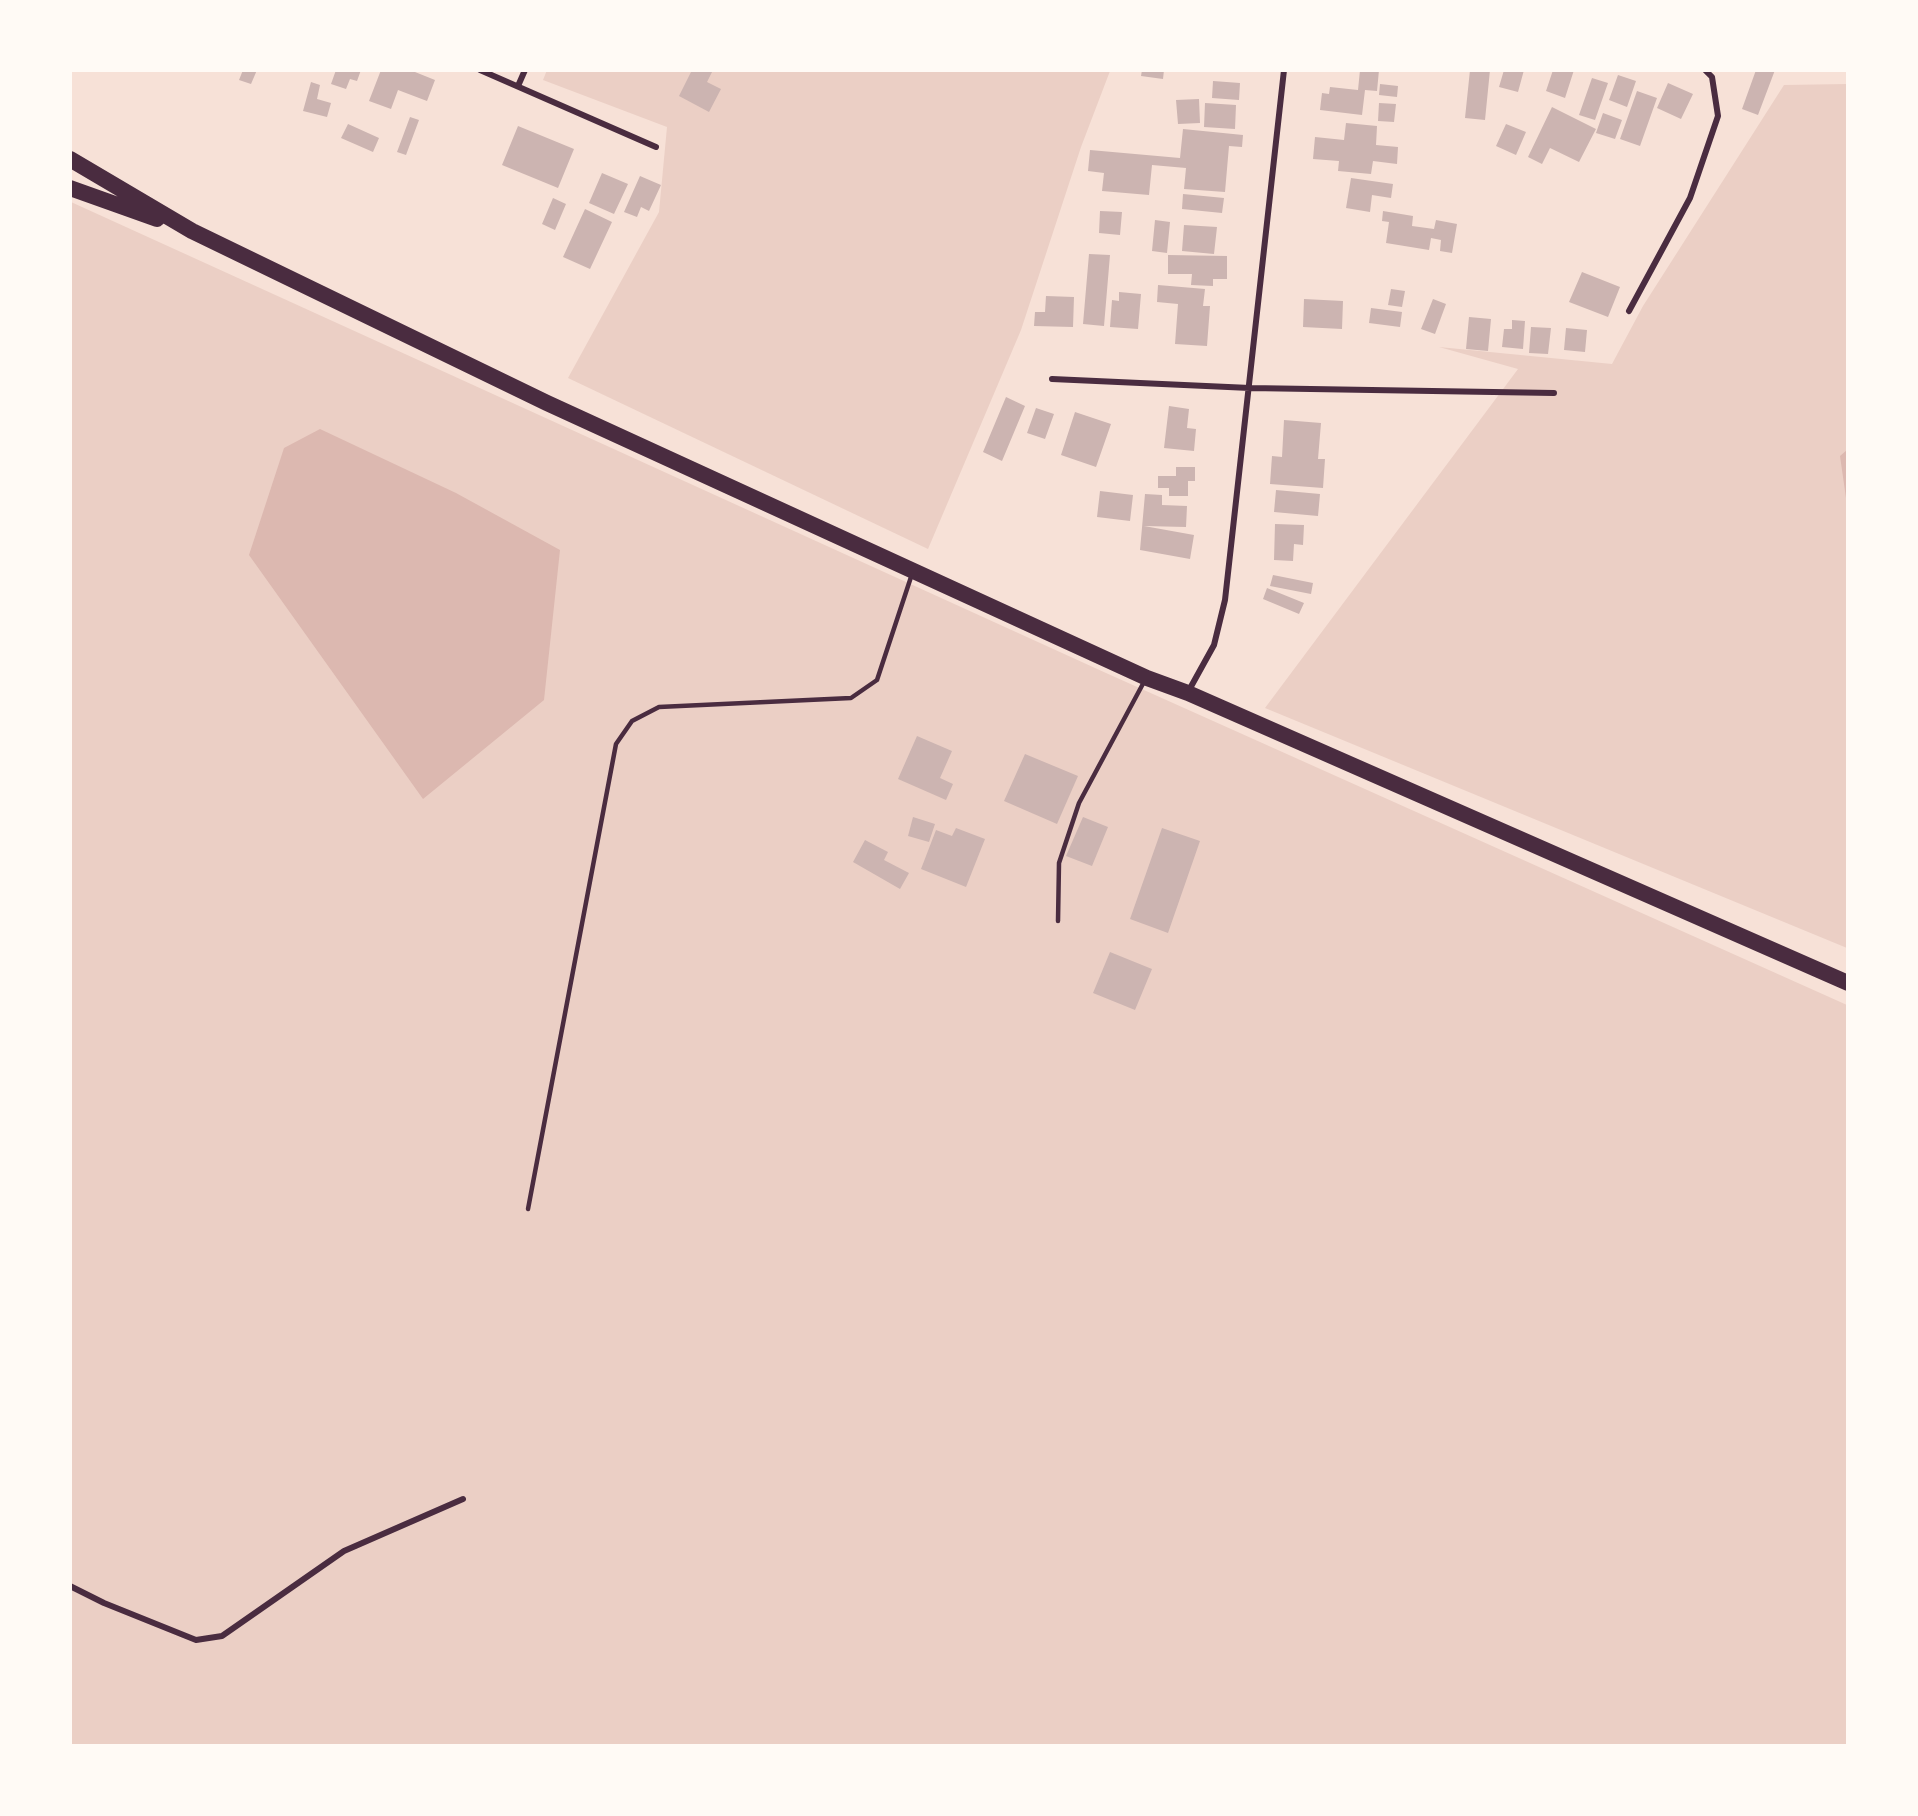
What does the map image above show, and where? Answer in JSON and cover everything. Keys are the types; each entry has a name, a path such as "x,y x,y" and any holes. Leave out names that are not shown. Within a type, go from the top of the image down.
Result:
{"highway":[{"path":"70,159 192,231 547,403 1147,678 1188,693 1848,983"},
{"path":"70,188 192,231"}],"street":[{"path":"480,70 656,147"},
{"path":"518,86 525,70"},
{"path":"1188,693 1214,645 1225,600 1284,70"},
{"path":"1629,311 1690,198 1718,116 1712,76 1705,70"},
{"path":"1052,379 1250,388 1554,393"},
{"path":"70,1586 104,1603 196,1640 222,1636 345,1551 464,1499"}],"lane":[{"path":"528,1209 616,744 632,721 659,707 851,698 877,680 912,572"},
{"path":"1058,921 1059,863 1079,803 1147,678"}],"shaded area":[{"path":"547,70 1110,71 1081,147 1021,330 928,549 568,378 659,212 667,127 543,80"},
{"path":"1847,84 1847,948 1265,708 1518,369 1439,347 1612,364 1643,306 1784,85"},
{"path":"71,202 1106,673 1847,1005 1847,1745 71,1746"},
{"path":"320,429 456,493 560,550 544,700 423,799 249,555 284,448"},
{"path":"1847,450 1847,505 1840,456"}],"building":[{"path":"243,70 257,70 251,84 239,80"},
{"path":"336,70 361,70 357,81 350,79 346,89 331,84"},
{"path":"381,70 410,70 435,80 427,101 398,90 391,109 369,101"},
{"path":"692,70 713,70 707,82 721,89 709,112 679,96"},
{"path":"1142,70 1164,70 1163,79 1141,76"},
{"path":"1360,70 1379,70 1377,91 1365,90 1362,115 1320,110 1322,93 1329,94 1330,87 1358,90"},
{"path":"1470,70 1490,70 1485,120 1465,118"},
{"path":"1504,70 1524,70 1518,92 1499,87"},
{"path":"1553,70 1574,70 1565,98 1546,91"},
{"path":"1756,70 1775,70 1758,115 1742,109"},
{"path":"1618,75 1636,81 1627,107 1609,100"},
{"path":"1592,78 1608,83 1595,120 1579,115"},
{"path":"1213,81 1240,83 1239,100 1212,98"},
{"path":"311,82 320,85 317,99 331,103 327,117 303,111"},
{"path":"1668,83 1693,94 1681,119 1657,108"},
{"path":"1380,84 1398,86 1397,97 1379,95"},
{"path":"1637,91 1657,98 1640,146 1620,139"},
{"path":"1199,99 1200,123 1178,124 1176,100"},
{"path":"1205,103 1236,105 1235,129 1204,127"},
{"path":"1379,103 1396,104 1394,122 1378,121"},
{"path":"1552,107 1596,129 1579,162 1550,148 1542,164 1528,157"},
{"path":"1603,113 1622,120 1615,139 1596,133"},
{"path":"410,117 419,120 406,155 397,152"},
{"path":"1346,123 1377,126 1376,145 1398,147 1397,164 1373,161 1371,174 1338,171 1339,161 1313,159 1315,137 1344,140"},
{"path":"348,124 379,138 373,152 341,138"},
{"path":"1506,124 1526,132 1516,155 1496,146"},
{"path":"518,126 574,149 558,188 502,165"},
{"path":"1183,129 1243,135 1242,147 1229,146 1225,192 1184,189 1186,168 1152,165 1149,195 1102,191 1104,173 1088,171 1090,150 1180,158"},
{"path":"602,173 628,184 614,214 589,203"},
{"path":"640,176 661,185 649,211 641,207 637,217 624,212"},
{"path":"1351,178 1393,184 1391,198 1372,195 1370,212 1346,208"},
{"path":"1183,194 1224,198 1222,213 1182,209"},
{"path":"553,198 566,204 555,230 542,224"},
{"path":"585,209 612,222 590,269 563,257"},
{"path":"1100,211 1122,212 1120,235 1099,233"},
{"path":"1383,211 1413,216 1412,226 1434,229 1436,220 1457,224 1452,253 1440,251 1441,240 1431,238 1429,250 1386,243 1389,222 1382,221"},
{"path":"1155,220 1170,222 1167,253 1152,251"},
{"path":"1184,225 1217,227 1214,254 1182,251"},
{"path":"1089,254 1110,255 1104,326 1083,324"},
{"path":"1168,255 1227,256 1227,279 1213,279 1213,286 1191,285 1192,274 1168,274"},
{"path":"1582,272 1620,287 1608,317 1569,302"},
{"path":"1158,285 1205,289 1203,306 1210,306 1207,346 1175,344 1178,304 1157,302"},
{"path":"1391,289 1405,291 1402,307 1388,305"},
{"path":"1119,292 1141,294 1138,329 1110,327 1112,300 1119,301"},
{"path":"1046,296 1074,297 1073,327 1034,326 1035,312 1045,312"},
{"path":"1304,299 1343,301 1342,329 1303,327"},
{"path":"1433,299 1446,304 1435,334 1421,329"},
{"path":"1371,308 1402,312 1400,327 1369,323"},
{"path":"1469,317 1491,319 1488,351 1466,349"},
{"path":"1512,320 1525,321 1523,349 1502,347 1504,329 1512,329"},
{"path":"1531,327 1551,328 1548,354 1529,353"},
{"path":"1566,328 1587,330 1585,352 1564,350"},
{"path":"1006,397 1025,406 1002,461 983,452"},
{"path":"1169,406 1189,409 1187,428 1196,429 1194,451 1164,448"},
{"path":"1036,408 1054,414 1045,439 1027,433"},
{"path":"1075,412 1111,424 1096,467 1061,455"},
{"path":"1284,420 1321,423 1318,459 1325,459 1323,488 1270,484 1272,456 1282,457"},
{"path":"1176,467 1195,467 1195,481 1188,481 1188,496 1169,496 1169,488 1158,488 1158,476 1176,476"},
{"path":"1276,490 1320,494 1318,516 1274,512"},
{"path":"1100,491 1133,495 1130,521 1097,517"},
{"path":"1145,494 1162,495 1162,505 1187,506 1186,527 1144,526 1194,535 1190,559 1140,550"},
{"path":"1275,524 1304,525 1303,545 1294,544 1293,561 1274,560"},
{"path":"1273,575 1313,583 1311,594 1270,586"},
{"path":"1267,588 1304,603 1299,614 1263,599"},
{"path":"917,736 952,751 940,778 953,784 946,800 898,779"},
{"path":"1025,754 1078,776 1057,824 1004,801"},
{"path":"913,817 935,824 929,842 908,836"},
{"path":"1083,817 1108,827 1092,866 1066,856"},
{"path":"956,828 985,839 966,887 921,869 936,830 952,836"},
{"path":"1162,828 1200,841 1168,933 1130,919"},
{"path":"865,840 888,852 884,860 909,873 900,889 853,862"},
{"path":"1110,952 1152,969 1135,1010 1093,993"}]}
